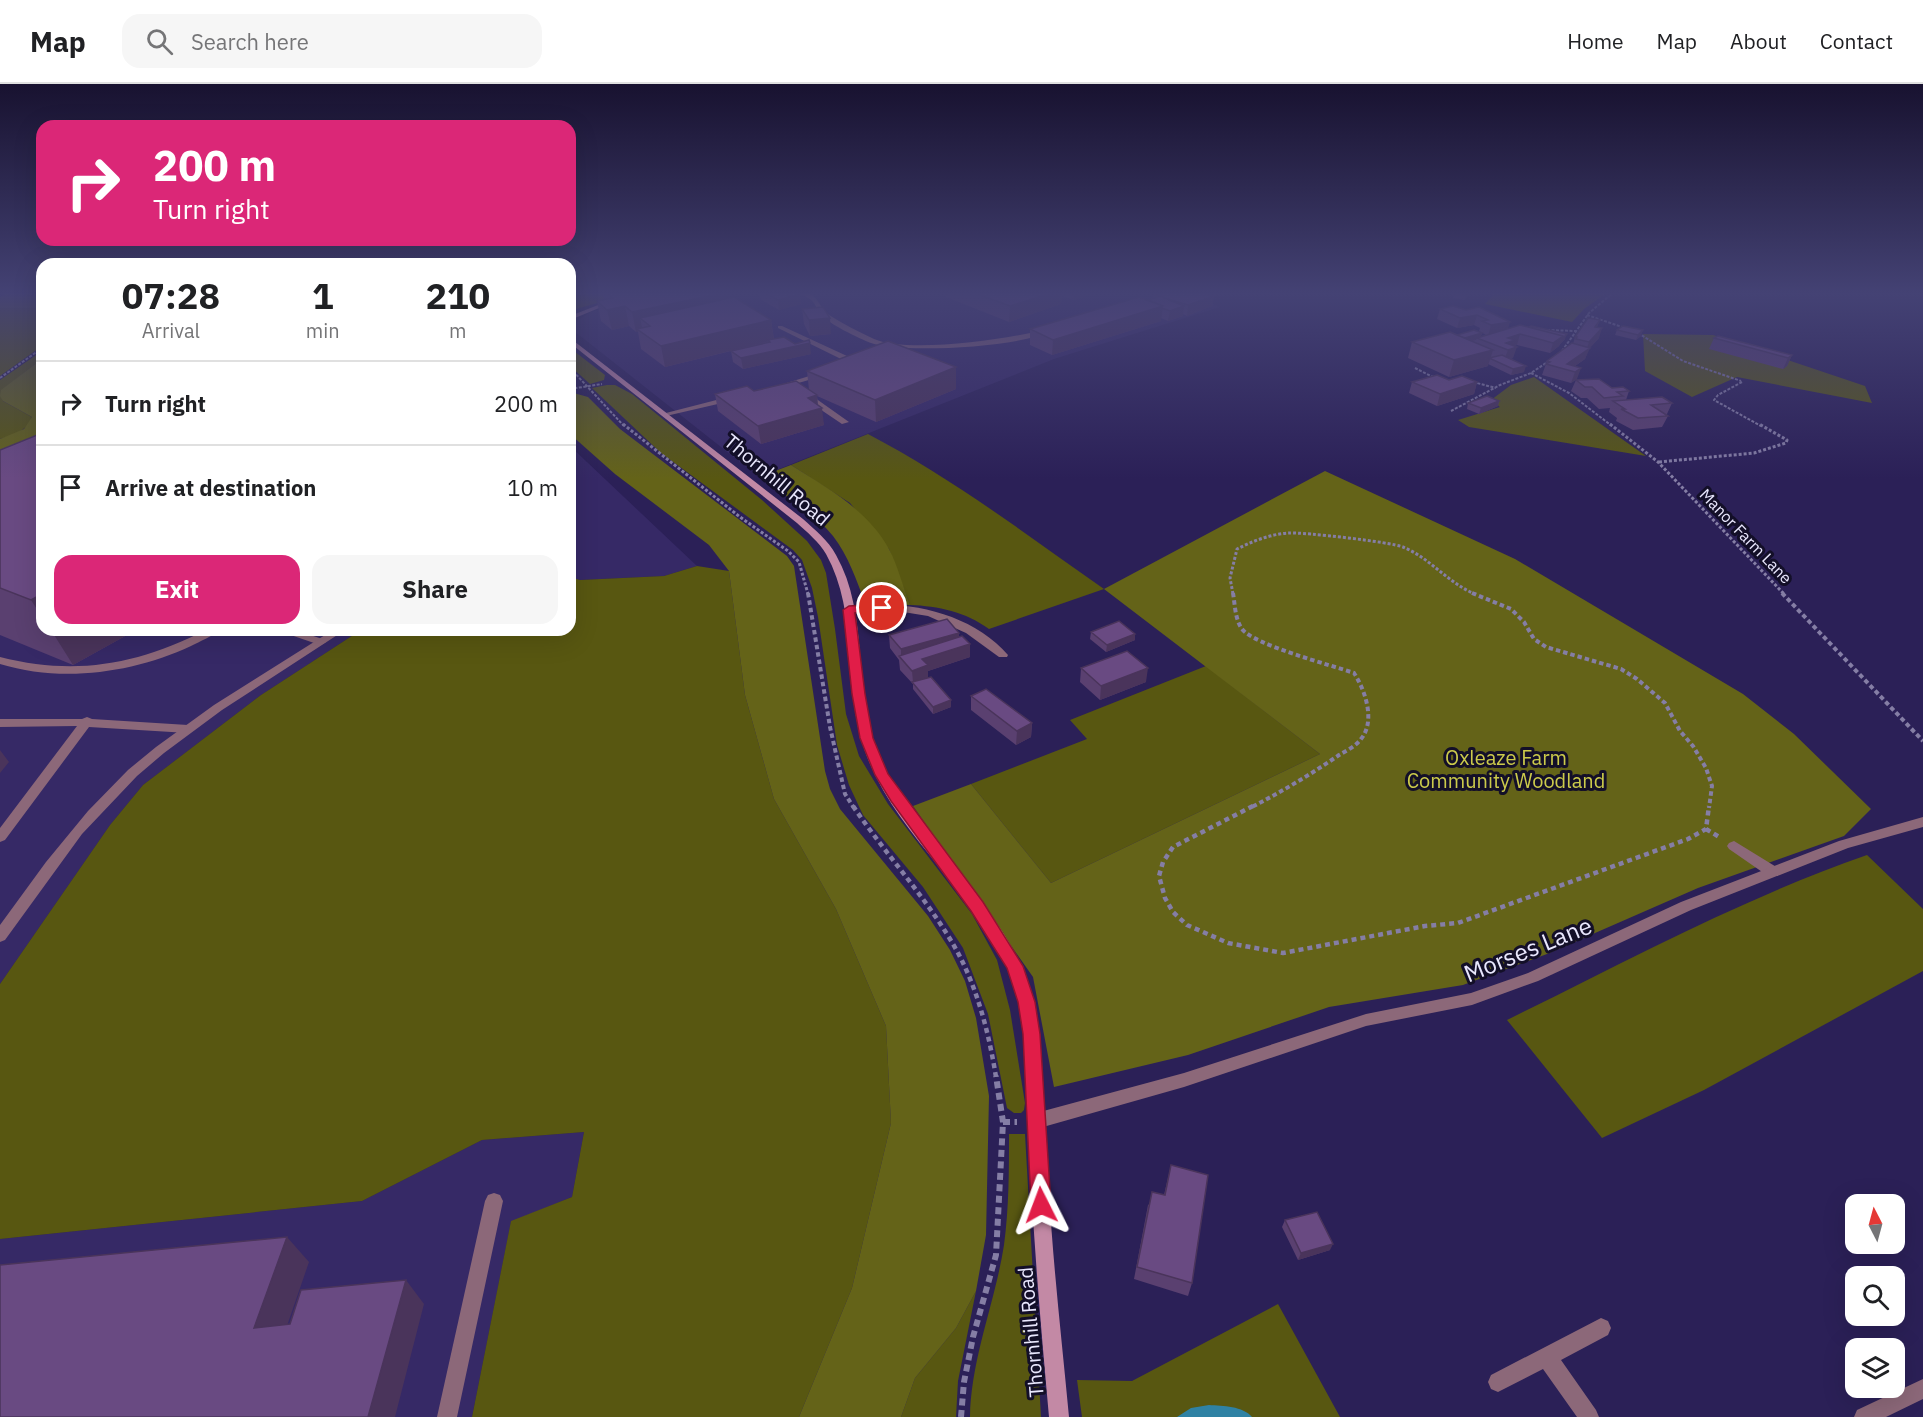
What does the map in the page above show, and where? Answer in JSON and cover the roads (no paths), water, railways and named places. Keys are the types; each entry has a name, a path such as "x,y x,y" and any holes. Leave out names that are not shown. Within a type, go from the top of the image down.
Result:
{"street":[{"name":"Thornhill Road","path":"589,354 813,533 825,546 836,564 849,610 862,720 871,754 911,820 977,906 1014,966 1026,1002 1032,1034 1043,1246 1059,1417"},
{"path":"768,389 827,373 846,364 838,354"},
{"path":"789,384 845,422"},
{"path":"666,414 738,396"},
{"path":"849,610 906,608 925,612 959,623 980,635 1003,655"},
{"path":"0,660 61,670 133,663 183,646 202,636"},
{"path":"304,636 321,642"},
{"path":"0,936 60,850 108,797 163,747 225,703 330,636"},
{"path":"0,723 87,721 188,729"},
{"path":"0,837 87,721"},
{"name":"Morses Lane","path":"1036,1121 1184,1080 1366,1020 1472,999 1533,977 1686,906 1844,844 1923,822"},
{"path":"1734,846 1773,872"},
{"path":"447,1417 494,1202"},
{"path":"1498,1382 1601,1328"},
{"path":"1546,1356 1589,1417"},
{"path":"1864,1417 1923,1389"}],"water":[{"path":"1209,1405 1238,1409 1252,1417 1177,1417 1191,1408"}],"park label":[{"name":"Oxleaze Farm Community Woodland","path":"1506,770"}]}
